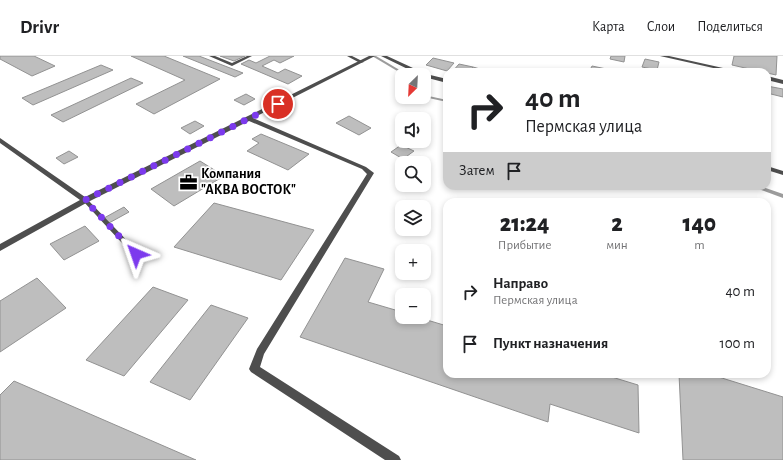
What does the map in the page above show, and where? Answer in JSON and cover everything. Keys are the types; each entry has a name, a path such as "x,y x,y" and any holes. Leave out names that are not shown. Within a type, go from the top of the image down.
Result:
{"street":[{"path":"0,248 85,200 250,119 373,56"},
{"path":"383,56 409,68"},
{"path":"662,56 719,68"},
{"path":"431,77 443,81"},
{"path":"771,79 783,82"},
{"path":"250,119 364,168 371,173 260,352 254,369 395,460"},
{"path":"0,140 85,200"},
{"path":"771,169 783,173"}],"lane":[{"path":"211,56 232,65 250,56"},
{"path":"349,56 362,62"},
{"path":"85,200 136,254"}],"building":[{"path":"0,56 34,56 55,66 32,76 0,59"},
{"path":"131,56 164,56 220,79 154,114 136,104 185,80"},
{"path":"183,56 199,56 243,73 235,77"},
{"path":"220,56 245,56 234,61"},
{"path":"270,56 294,56 280,63 274,60 262,66 278,73 285,69 302,76 288,84 241,64 249,60 256,63"},
{"path":"611,56 625,56 624,62 610,59"},
{"path":"734,56 777,56 776,75 771,74 771,68 745,68 732,65"},
{"path":"433,58 454,63 450,68 443,68 443,70 426,65"},
{"path":"645,59 659,62 658,68 642,67"},
{"path":"459,64 473,67 472,68 456,68"},
{"path":"101,65 113,70 33,105 22,98"},
{"path":"592,66 602,68 591,68"},
{"path":"131,78 143,83 63,122 51,115"},
{"path":"771,87 783,89 783,97 771,94"},
{"path":"246,94 255,99 244,105 234,100"},
{"path":"349,116 371,128 359,135 336,123"},
{"path":"195,121 204,126 190,134 181,128"},
{"path":"261,134 309,154 288,170 247,151 259,143 252,139"},
{"path":"397,148 408,148 414,151 407,156 398,156 391,152"},
{"path":"69,151 78,157 64,164 56,158"},
{"name":"Компания \"АКВА ВОСТОК\"","path":"200,161 224,176 174,206 151,189"},
{"path":"214,203 314,230 281,280 174,247"},
{"path":"124,207 129,212 109,223 104,218"},
{"path":"85,226 99,241 64,260 50,244"},
{"path":"345,258 384,269 368,302 395,310 395,324 431,324 431,321 443,325 443,378 615,378 638,385 639,433 550,404 548,422 300,337"},
{"path":"37,278 66,308 0,352 0,301"},
{"path":"153,287 188,300 124,376 86,360"},
{"path":"211,305 248,318 190,400 150,382"},
{"path":"679,378 722,378 783,397 783,460 683,460"},
{"path":"14,381 196,460 0,460 0,395"}],"waterway":[{"path":"374,56 395,68"},
{"path":"431,98 443,100"},
{"path":"766,190 783,196"}],"place":[{"name":"Компания \"АКВА ВОСТОК\"","path":"188,182"}],"route":[{"path":"136,254 85,200 278,104"}]}
